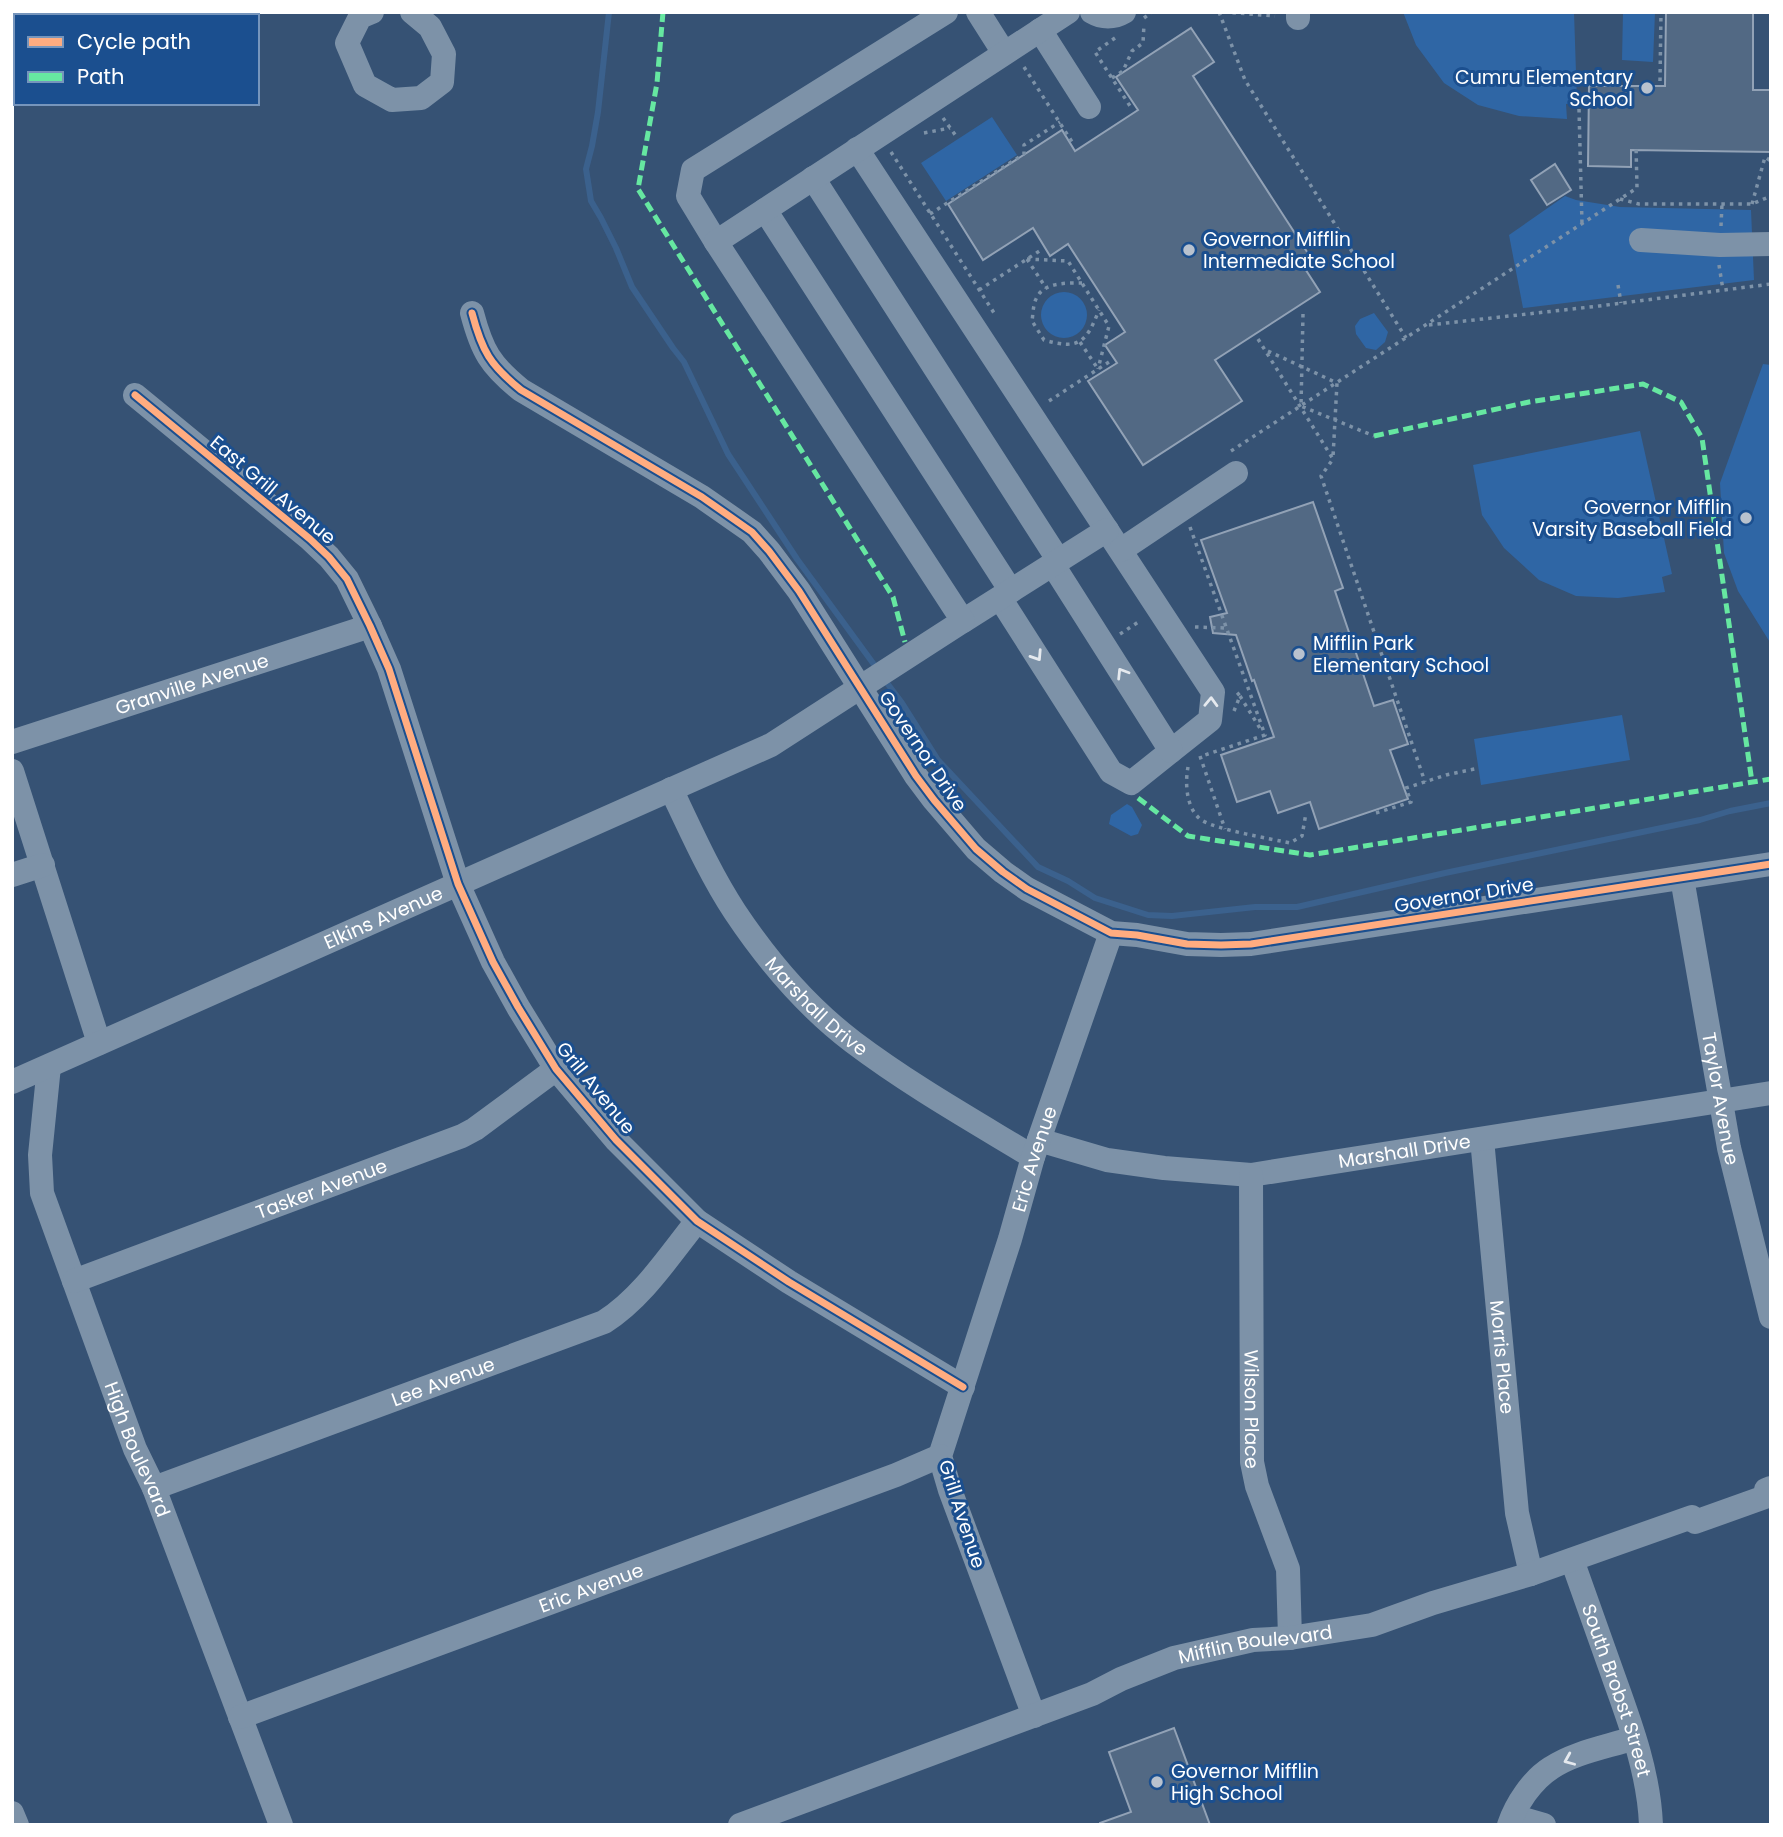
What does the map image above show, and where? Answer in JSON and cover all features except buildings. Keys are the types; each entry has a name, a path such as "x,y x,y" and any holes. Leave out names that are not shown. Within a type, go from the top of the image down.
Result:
{"street":[{"path":"363,14 347,43 365,85 392,100 421,98 442,82 444,54 430,27 412,12"},
{"path":"946,12 693,170 688,196 963,621"},
{"path":"978,12 1011,56"},
{"path":"1092,12 1099,17 1118,16 1132,22"},
{"path":"716,242 857,149 1011,56 1053,19 1089,107"},
{"path":"765,210 1005,595 1111,772 1132,783 1178,764 1210,720 1213,692 857,149"},
{"path":"813,178 1056,563 1178,764"},
{"path":"1641,240 1720,245 1771,244"},
{"name":"Governor Drive","path":"472,313 480,343 491,361 502,375 521,390 702,497 752,532 799,591 916,776 976,849 1027,889 1111,933 1187,944 1251,944 1771,864"},
{"name":"East Grill Avenue","path":"135,395 329,557 347,579 370,626"},
{"name":"Elkins Avenue","path":"12,1082 771,745 1056,563 1114,540 1236,474"},
{"name":"Granville Avenue","path":"12,742 370,626"},
{"name":"Grill Avenue","path":"370,626 389,669 458,884 493,962 556,1069 616,1140 697,1221 789,1282 963,1387 940,1456 950,1490 1034,1716"},
{"path":"12,771 99,1043"},
{"name":"Marshall Drive","path":"671,789 711,871 735,911 760,947 815,1008 852,1041 906,1080 1036,1149 1164,1168 1251,1175 1771,1093"},
{"path":"12,875 43,865"},
{"name":"Taylor Avenue","path":"1682,878 1730,1148 1771,1317"},
{"name":"Eric Avenue","path":"963,1387 1036,1149 1111,933"},
{"name":"High Boulevard","path":"49,1066 40,1155 42,1193 135,1449 154,1488 281,1825"},
{"name":"Tasker Avenue","path":"74,1281 462,1136 556,1069"},
{"name":"Morris Place","path":"1482,1139 1517,1513 1531,1574"},
{"name":"Wilson Place","path":"1251,1175 1252,1462 1257,1486 1288,1569 1290,1638"},
{"name":"Lee Avenue","path":"154,1488 604,1322 641,1289 697,1221"},
{"name":"Eric Avenue","path":"240,1717 940,1456"},
{"name":"Mifflin Boulevard","path":"740,1825 1092,1694 1174,1658 1254,1640 1290,1638 1372,1625 1433,1603 1531,1574 1692,1517 1695,1521 1765,1497 1766,1490 1771,1488"},
{"name":"South Brobst Street","path":"1572,1560 1634,1738 1646,1780 1651,1825"},
{"path":"1544,1825 1511,1820 1528,1789 1549,1768 1573,1757 1634,1738"},
{"path":"12,1813 18,1825"}],"path":[{"path":"1130,106 1096,52 1132,22 1152,12"},
{"path":"1298,15 1222,12 1245,80 1406,338"},
{"path":"1660,81 1661,12"},
{"path":"1112,78 1123,71 1132,51 1143,43 1132,22"},
{"path":"1011,56 1074,145"},
{"path":"1579,108 1582,224"},
{"path":"937,110 956,136"},
{"path":"930,214 1024,154 1024,145 1059,122"},
{"path":"890,141 891,154 1000,323"},
{"path":"1337,383 1637,188 1636,145"},
{"path":"1752,204 1765,158 1771,161"},
{"path":"1620,199 1639,204 1752,204 1771,196"},
{"path":"979,290 1041,250"},
{"path":"1027,259 1068,261 1109,326 1098,369 1080,342"},
{"path":"1027,259 1046,288"},
{"path":"1082,283 1062,283 1046,288 1036,298 1032,321 1044,340 1063,345 1080,342 1091,329 1098,310"},
{"path":"1427,325 1771,284"},
{"path":"1618,285 1621,303"},
{"path":"1301,406 1303,314"},
{"path":"1258,339 1333,459"},
{"path":"1266,350 1337,383"},
{"path":"1337,383 1333,459 1321,475 1425,782"},
{"path":"1049,400 1056,411"},
{"path":"1301,406 1374,436"},
{"path":"1240,696 1265,735"},
{"path":"1200,757 1225,829"},
{"path":"1376,813 1411,802 1406,788 1479,768"}],"shaded area":[{"path":"1403,12 1574,12 1577,103 1566,104 1567,119 1519,116 1478,105 1444,83 1416,45"},
{"path":"1623,12 1655,12 1653,62 1622,60"},
{"path":"992,117 1017,155 946,201 921,163"},
{"path":"1565,196 1620,207 1751,210 1754,280 1523,308 1509,235"},
{"path":"1064,292 1073,293 1080,299 1086,306 1086,324 1080,331 1073,337 1064,338 1055,337 1048,331 1042,324 1041,315 1042,306 1048,299 1055,293"},
{"path":"1374,313 1388,332 1385,342 1376,350 1366,348 1356,334 1355,326 1360,319"},
{"name":"Governor Mifflin Varsity Baseball Field","path":"1763,364 1771,365 1771,644 1738,591 1724,553 1720,483"},
{"path":"1640,431 1672,574 1662,577 1665,592 1618,598 1576,596 1539,580 1504,548 1482,515 1473,465"},
{"path":"1622,715 1630,760 1481,785 1474,739"},
{"path":"1127,804 1132,807 1142,825 1138,834 1131,836 1109,824 1111,815"}],"waterway":[{"path":"609,12 598,112 586,169 591,201 616,248 632,287 684,362 728,454 797,559 878,670"},
{"path":"884,679 938,760 1038,867 1095,898 1148,915 1172,916 1255,907 1297,907 1771,803"}],"marked path":[{"path":"663,12 657,83 638,189 893,597 905,642"},
{"path":"1374,436 1529,402 1643,384 1681,402 1702,438 1752,782"},
{"path":"1138,798 1188,836 1310,855 1771,779"}],"cycle path":[{"path":"472,313 489,356 502,373 521,390 702,497 752,532 799,591 916,776 976,849 1027,889 1111,933 1187,944 1251,944 1771,864"},
{"path":"135,395 310,539 347,579 389,669 458,884 493,962 556,1069 616,1140 697,1221 789,1282 963,1387"}],"place":[{"name":"Cumru Elementary School","path":"1647,88"},
{"name":"Governor Mifflin Intermediate School","path":"1189,250"},
{"name":"Governor Mifflin Varsity Baseball Field","path":"1746,518"},
{"name":"Mifflin Park Elementary School","path":"1299,654"},
{"name":"Governor Mifflin High School","path":"1157,1782"}]}
